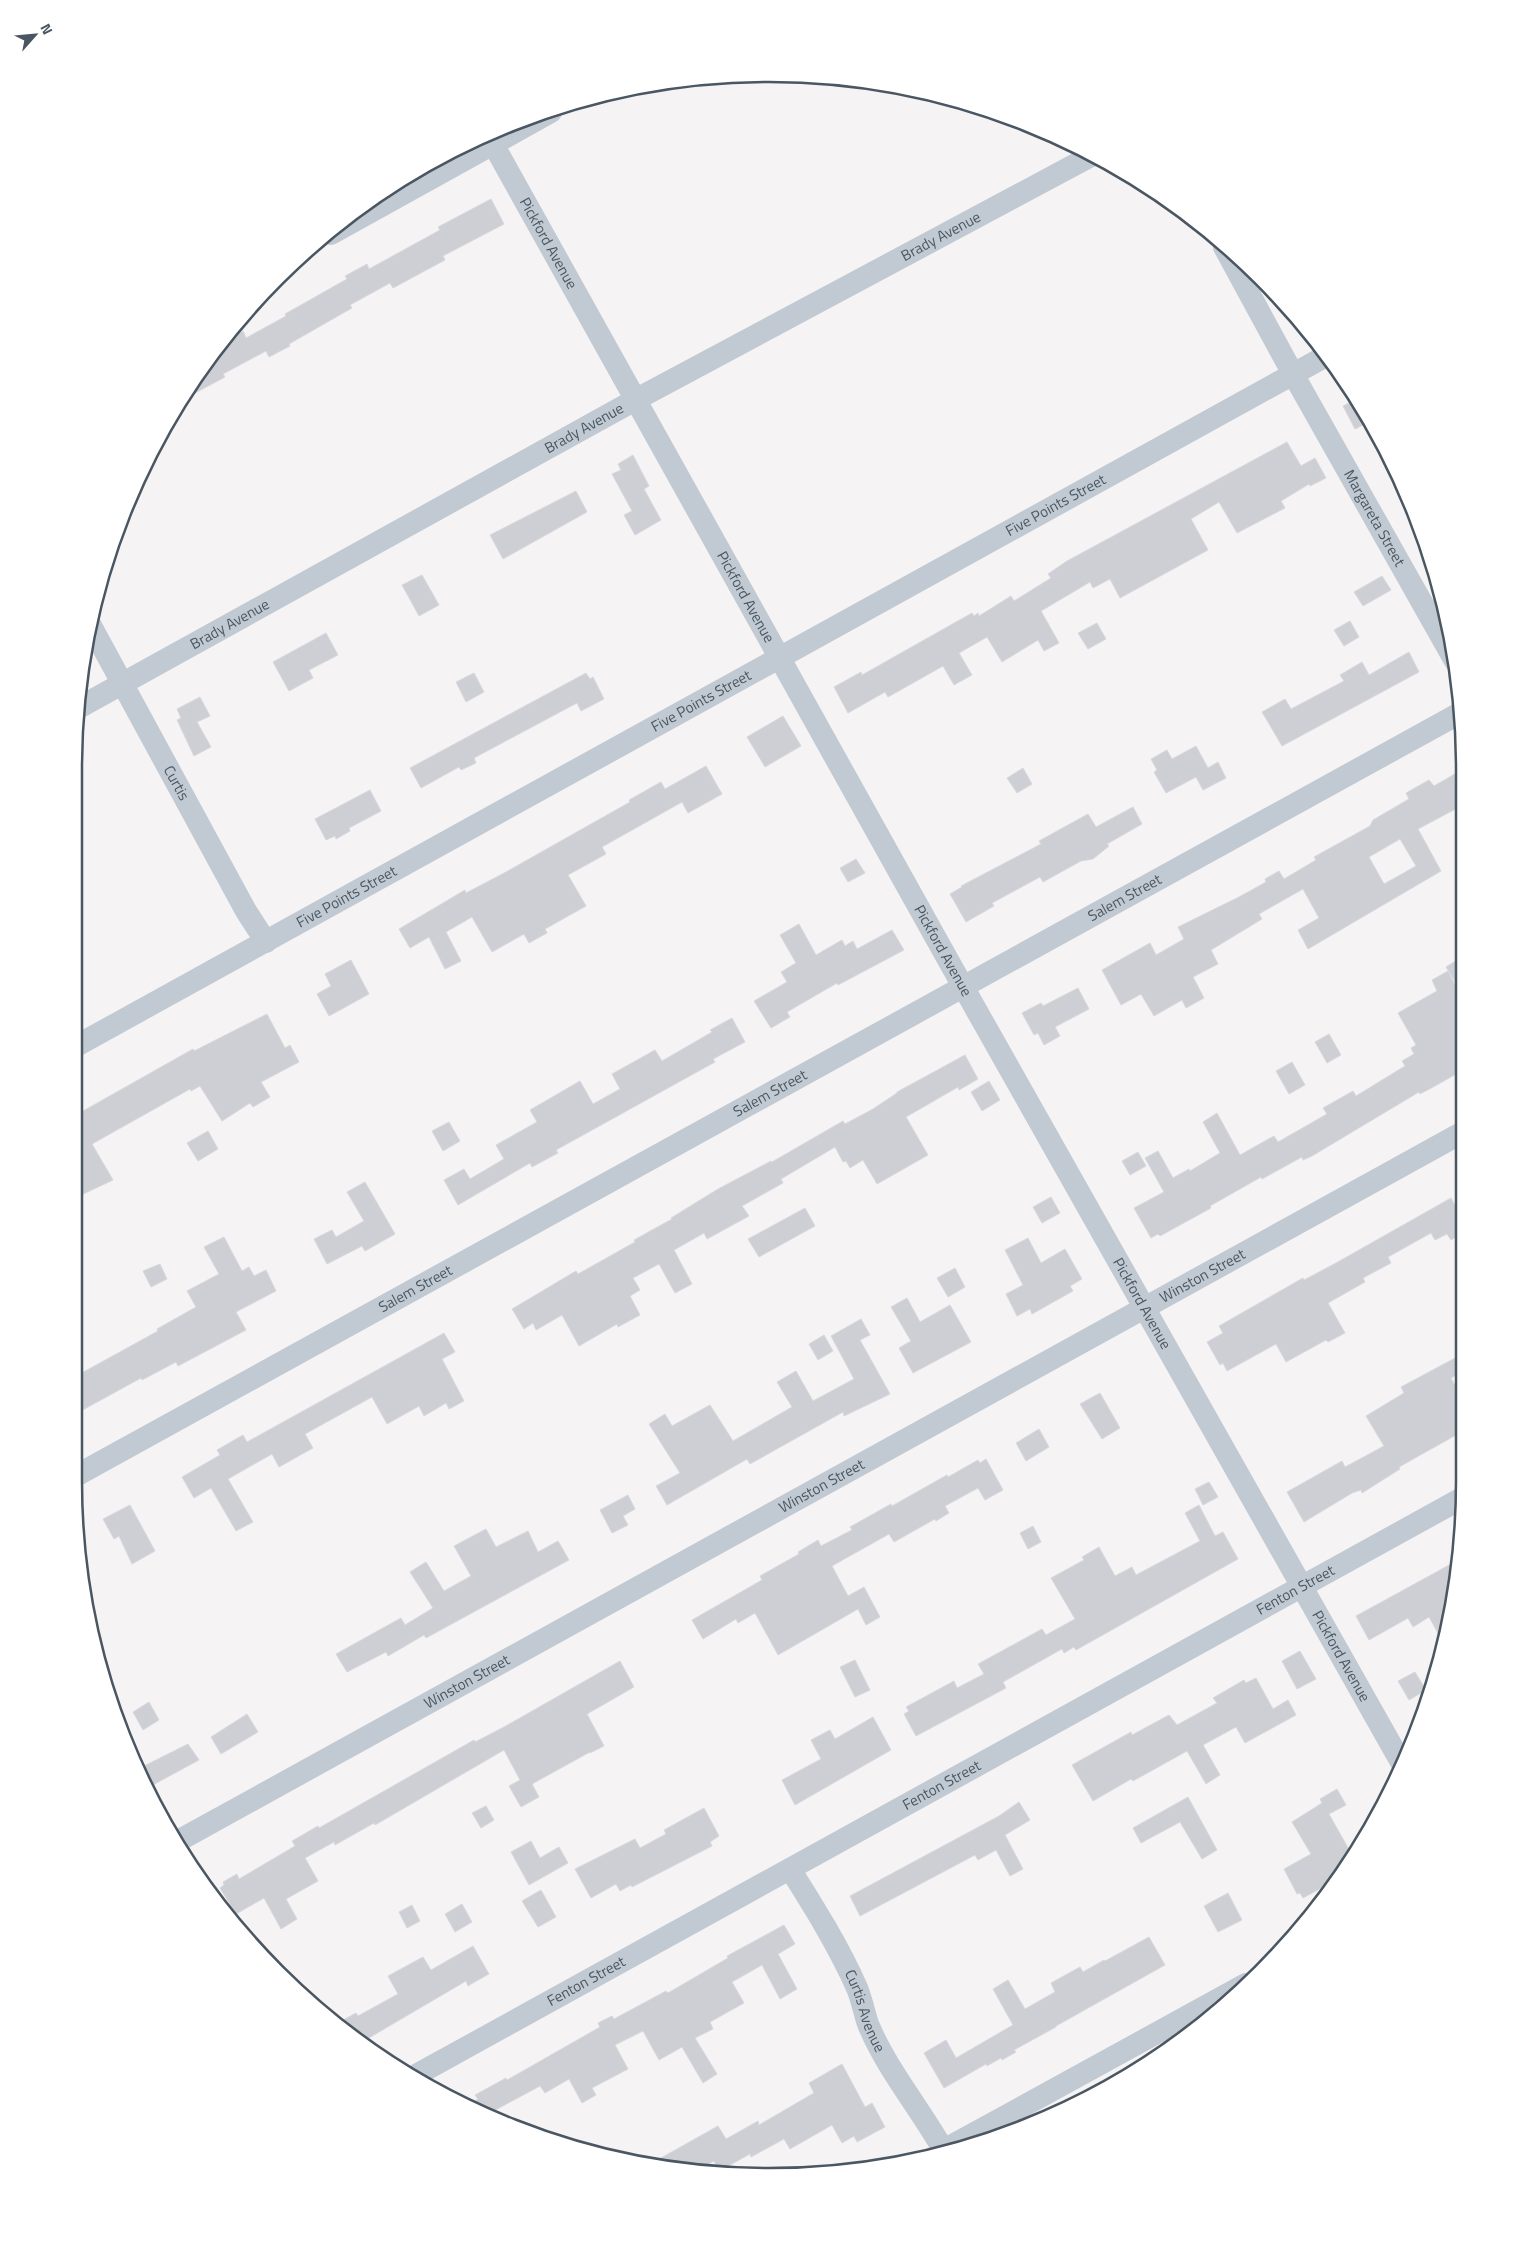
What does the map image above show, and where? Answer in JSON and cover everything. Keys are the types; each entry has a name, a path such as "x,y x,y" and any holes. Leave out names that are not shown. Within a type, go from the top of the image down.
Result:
{"street":[{"name":"Pickford Avenue","path":"492,142 963,987 1398,1757"},
{"path":"366,213 477,148"},
{"name":"Brady Avenue","path":"86,704 635,400 1085,159"},
{"name":"Margareta Street","path":"1233,263 1444,642"},
{"name":"Five Points Street","path":"82,1043 1321,359"},
{"name":"Curtis","path":"96,635 246,911 266,942"},
{"name":"Salem Street","path":"82,1472 1454,716"},
{"name":"Winston Street","path":"183,1838 1456,1136"},
{"name":"Fenton Street","path":"421,2072 1456,1502"},
{"name":"Curtis Avenue","path":"790,1869 845,1965 857,1989 868,2024 908,2097 922,2113 940,2146"},
{"path":"966,2138 1221,1998"}],"building":[{"path":"491,199 504,224 443,256 445,260 393,288 390,283 350,305 352,308 289,344 290,346 269,357 266,351 223,374 225,377 195,393 224,351 239,333 243,331 246,338 347,279 345,276 367,264 369,269 440,230 438,227"},
{"path":"1350,403 1363,425 1355,429 1343,406"},
{"path":"1287,442 1301,466 1315,458 1326,478 1310,486 1309,484 1281,501 1285,508 1237,533 1219,502 1191,519 1208,550 1120,598 1110,579 1093,588 1090,582 1041,611 1059,643 1044,651 1038,640 1002,662 987,637 959,653 972,675 954,685 943,666 888,697 885,692 848,713 834,687 861,672 862,675 972,613 974,616 978,613 979,616 1011,596 1014,601 1051,578 1048,574 1067,561"},
{"path":"633,455 649,486 644,489 661,520 635,535 624,515 632,511 612,474 621,470 618,464"},
{"path":"576,491 587,512 503,559 490,535"},
{"path":"422,575 439,605 419,616 402,585"},
{"path":"1382,576 1391,590 1363,606 1354,592"},
{"path":"1350,621 1359,637 1344,646 1334,630"},
{"path":"1097,623 1106,639 1088,649 1078,633"},
{"path":"326,633 338,655 309,670 313,678 289,691 273,662"},
{"path":"1409,652 1419,672 1282,746 1262,712 1285,699 1291,709 1344,681 1340,675 1362,662 1369,675"},
{"path":"474,673 484,692 466,702 456,682"},
{"path":"586,673 590,679 593,677 604,699 581,711 577,703 474,758 476,763 461,770 459,767 421,788 410,768"},
{"path":"200,697 210,716 197,722 211,747 194,756 177,720 181,718 177,709"},
{"path":"783,716 801,746 765,767 747,737"},
{"path":"1196,746 1208,768 1218,762 1226,778 1203,790 1196,777 1166,793 1154,772 1157,770 1151,759 1167,750 1172,759"},
{"path":"706,766 722,794 688,813 682,802 602,847 606,854 568,875 586,906 545,929 547,933 529,943 524,934 492,952 472,917 446,932 461,961 445,969 429,937 410,948 399,929 465,890 466,893 506,872 630,802 629,800 661,782 665,789"},
{"path":"1023,768 1032,784 1017,793 1007,778"},
{"path":"1456,773 1456,809 1418,829 1441,871 1308,949 1298,930 1319,918 1303,889 1259,914 1262,919 1211,950 1218,964 1193,977 1204,998 1186,1008 1182,1000 1154,1016 1141,994 1121,1005 1102,970 1150,943 1156,955 1184,939 1178,927 1239,897 1266,882 1265,879 1279,871 1284,879 1316,860 1314,857 1370,826 1373,820 1409,799 1406,793 1429,780 1434,786","holes":["1400,839 1416,866 1384,884 1369,857"]},
{"path":"370,790 381,811 349,828 350,831 336,839 335,836 326,840 315,819"},
{"path":"1133,807 1142,824 1107,844 1109,846 1093,859 1081,861 1043,882 1040,877 992,903 994,906 966,922 950,894 961,886 1041,844 1039,841 1088,814 1096,827"},
{"path":"856,859 865,873 848,882 840,868"},
{"path":"799,924 816,955 842,940 845,946 853,941 857,949 892,930 904,950 838,985 837,983 787,1012 790,1017 771,1028 754,1001 787,982 781,972 796,963 780,935"},
{"path":"351,960 369,994 329,1016 317,994 331,986 325,974"},
{"path":"1456,961 1456,983 1446,967"},
{"path":"1448,971 1456,987 1456,1074 1420,1094 1419,1092 1312,1156 1303,1160 1302,1157 1262,1179 1261,1177 1210,1206 1211,1208 1160,1236 1158,1234 1151,1238 1134,1208 1164,1192 1145,1158 1158,1151 1173,1178 1189,1169 1190,1171 1220,1153 1203,1122 1217,1113 1240,1155 1274,1136 1278,1142 1327,1114 1323,1108 1353,1091 1356,1096 1405,1066 1402,1061 1414,1054 1411,1048 1416,1045 1398,1013 1437,991 1432,980"},
{"path":"1078,988 1089,1009 1055,1027 1060,1036 1044,1045 1038,1033 1034,1035 1022,1013 1041,1003 1043,1006"},
{"path":"267,1014 285,1048 290,1045 299,1062 261,1082 270,1097 253,1107 250,1103 222,1121 200,1086 191,1091 190,1089 92,1144 113,1180 82,1195 82,1112 193,1049 194,1051"},
{"path":"732,1018 745,1042 713,1059 715,1062 556,1150 558,1153 532,1167 530,1163 458,1205 444,1180 464,1169 470,1179 504,1159 496,1145 537,1122 530,1110 580,1081 593,1104 620,1089 612,1074 655,1050 662,1061"},
{"path":"1329,1034 1341,1055 1327,1063 1315,1042"},
{"path":"965,1055 978,1079 959,1090 958,1087 906,1117 928,1155 877,1184 863,1160 850,1168 846,1161 843,1162 835,1147 781,1179 783,1183 742,1206 749,1216 707,1239 704,1233 674,1250 692,1284 675,1293 659,1264 633,1278 640,1290 630,1296 640,1315 618,1327 617,1324 579,1346 562,1315 536,1330 533,1323 524,1329 512,1309 576,1271 578,1274 635,1242 634,1240 672,1219 718,1189 772,1162 843,1121 845,1124 873,1109 897,1092"},
{"path":"1292,1062 1305,1085 1289,1094 1276,1071"},
{"path":"989,1081 1000,1100 982,1111 971,1092"},
{"path":"449,1122 460,1141 443,1151 432,1131"},
{"path":"208,1131 218,1149 198,1161 187,1143"},
{"path":"1138,1152 1146,1166 1130,1175 1122,1161"},
{"path":"365,1182 395,1234 365,1251 362,1246 327,1264 314,1239 332,1230 336,1237 364,1221 347,1192"},
{"path":"1051,1197 1060,1213 1042,1223 1033,1207"},
{"path":"1451,1198 1456,1207 1456,1237 1451,1240 1447,1234 1435,1240 1431,1233 1388,1257 1391,1263 1363,1278 1365,1282 1328,1303 1345,1333 1328,1342 1326,1340 1286,1362 1276,1344 1227,1371 1223,1363 1220,1365 1207,1342 1223,1333 1219,1326 1303,1278 1304,1280"},
{"path":"805,1208 815,1226 759,1257 748,1239"},
{"path":"224,1237 242,1271 249,1267 254,1276 266,1270 276,1291 236,1312 246,1330 178,1366 176,1362 142,1380 141,1378 82,1410 82,1373 158,1331 157,1329 196,1307 187,1291 219,1274 204,1247"},
{"path":"1028,1238 1041,1263 1065,1249 1082,1279 1070,1286 1073,1291 1032,1314 1030,1309 1017,1316 1006,1294 1023,1285 1005,1250"},
{"path":"160,1264 167,1279 151,1287 143,1271"},
{"path":"955,1268 965,1287 948,1297 937,1278"},
{"path":"907,1298 920,1322 950,1305 971,1342 913,1373 899,1348 911,1341 891,1307"},
{"path":"861,1319 870,1335 860,1340 890,1394 844,1416 843,1412 750,1464 747,1459 667,1505 656,1486 680,1473 649,1424 665,1414 672,1426 710,1405 733,1441 792,1407 777,1382 796,1371 813,1401 854,1379 831,1336"},
{"path":"444,1333 455,1352 442,1359 464,1401 449,1409 446,1403 424,1416 419,1406 387,1424 372,1397 305,1434 313,1448 279,1467 272,1454 228,1479 253,1522 236,1531 211,1488 194,1498 182,1477 220,1455 217,1450 243,1435 247,1442"},
{"path":"824,1335 833,1351 818,1360 809,1344"},
{"path":"1456,1358 1456,1375 1451,1378 1456,1387 1456,1435 1399,1467 1400,1469 1362,1493 1361,1490 1352,1493 1304,1522 1287,1492 1342,1461 1345,1467 1384,1446 1366,1416 1404,1393 1401,1387"},
{"path":"1100,1393 1120,1428 1102,1439 1080,1404"},
{"path":"1039,1429 1049,1447 1026,1461 1016,1443"},
{"path":"986,1459 1003,1490 985,1500 978,1488 945,1506 949,1513 936,1521 935,1519 894,1542 889,1534 832,1566 848,1596 864,1587 880,1617 866,1625 858,1609 778,1655 755,1613 738,1623 736,1619 703,1639 692,1620 762,1580 760,1576 799,1554 798,1552 818,1540 821,1546 852,1530 850,1527 891,1504 892,1506 978,1460 980,1463"},
{"path":"1209,1482 1218,1497 1203,1505 1195,1489"},
{"path":"628,1495 635,1509 623,1516 628,1525 612,1533 600,1510"},
{"path":"130,1505 155,1551 132,1564 119,1536 114,1539 103,1519"},
{"path":"1199,1505 1215,1536 1223,1532 1238,1559 1076,1650 1074,1647 1064,1653 1062,1649 1003,1682 1006,1688 916,1736 904,1714 909,1711 906,1707 954,1681 957,1688 984,1674 978,1664 1042,1629 1046,1635 1075,1619 1051,1578 1084,1560 1082,1557 1099,1547 1115,1576 1132,1567 1136,1575 1200,1541 1185,1513"},
{"path":"1033,1526 1041,1542 1028,1549 1020,1533"},
{"path":"486,1529 496,1547 528,1531 538,1552 558,1541 569,1560 426,1638 424,1635 388,1656 386,1652 347,1672 336,1654 401,1618 405,1625 433,1608 410,1572 426,1562 444,1591 471,1576 454,1546"},
{"path":"1451,1564 1439,1634 1429,1617 1413,1627 1408,1618 1369,1640 1356,1616"},
{"path":"1300,1651 1316,1679 1297,1689 1282,1661"},
{"path":"855,1660 870,1690 855,1697 840,1667"},
{"path":"620,1661 634,1687 587,1714 604,1746 532,1784 539,1797 521,1807 509,1786 520,1780 504,1750 375,1825 374,1823 335,1845 334,1842 305,1858 318,1881 286,1899 297,1919 281,1929 264,1898 237,1914 234,1911 220,1888 224,1885 223,1882 237,1874 239,1879 295,1846 292,1841 318,1826 319,1828 474,1740 475,1742"},
{"path":"1415,1672 1424,1687 1423,1692 1409,1700 1398,1681"},
{"path":"1256,1678 1273,1709 1288,1700 1296,1715 1245,1743 1236,1727 1203,1745 1220,1775 1206,1784 1187,1751 1133,1781 1131,1779 1093,1801 1072,1765 1131,1732 1132,1735 1169,1715 1177,1725 1217,1703 1213,1698 1244,1680 1246,1683"},
{"path":"149,1702 159,1720 143,1730 133,1712"},
{"path":"247,1714 258,1732 221,1754 211,1737"},
{"path":"873,1717 891,1750 795,1805 782,1780 821,1759 811,1740 830,1730 835,1739"},
{"path":"188,1744 199,1760 153,1785 145,1766"},
{"path":"1337,1789 1346,1805 1329,1814 1349,1849 1324,1887 1303,1898 1300,1893 1297,1894 1284,1869 1311,1854 1292,1822 1322,1803 1320,1799"},
{"path":"1188,1797 1217,1850 1202,1859 1180,1822 1141,1843 1133,1828"},
{"path":"1019,1802 1030,1820 1005,1835 1023,1869 1010,1876 996,1850 978,1860 975,1855 860,1916 850,1896 999,1816"},
{"path":"486,1806 494,1820 481,1828 472,1813"},
{"path":"704,1808 719,1836 710,1842 712,1846 632,1887 631,1885 620,1891 616,1884 591,1898 575,1869 635,1839 640,1848 666,1834 664,1830"},
{"path":"531,1841 540,1858 559,1847 568,1863 529,1885 511,1852"},
{"path":"541,1890 556,1917 538,1927 522,1901"},
{"path":"1228,1893 1242,1920 1218,1932 1204,1906"},
{"path":"462,1904 472,1922 455,1932 445,1914"},
{"path":"412,1905 420,1921 407,1928 399,1912"},
{"path":"784,1925 795,1944 778,1954 797,1989 780,1999 762,1965 732,1982 744,2003 710,2022 713,2029 695,2038 717,2074 703,2083 682,2047 659,2060 643,2031 615,2045 628,2069 592,2088 596,2095 582,2103 569,2079 545,2093 540,2086 496,2110 475,2101 478,2099 475,2095 506,2078 507,2080 600,2027 598,2023 612,2016 614,2019 666,1991 668,1993 728,1958 727,1956"},
{"path":"1149,1937 1165,1965 1014,2050 1016,2052 1002,2060 1001,2058 987,2066 986,2064 944,2088 924,2053 946,2040 956,2058 1013,2025 993,1989 1008,1980 1025,2009 1055,1992 1051,1983 1080,1967 1083,1972"},
{"path":"473,1946 489,1974 468,1986 466,1981 368,2038 344,2020 356,2013 358,2016 398,1994 388,1976 423,1957 431,1970"},
{"path":"842,2064 865,2107 872,2103 885,2127 857,2142 854,2136 842,2143 832,2125 790,2149 784,2139 751,2157 750,2154 728,2166 716,2165 714,2161 707,2164 660,2158 718,2126 726,2139 758,2121 759,2125 814,2093 809,2083"}]}
